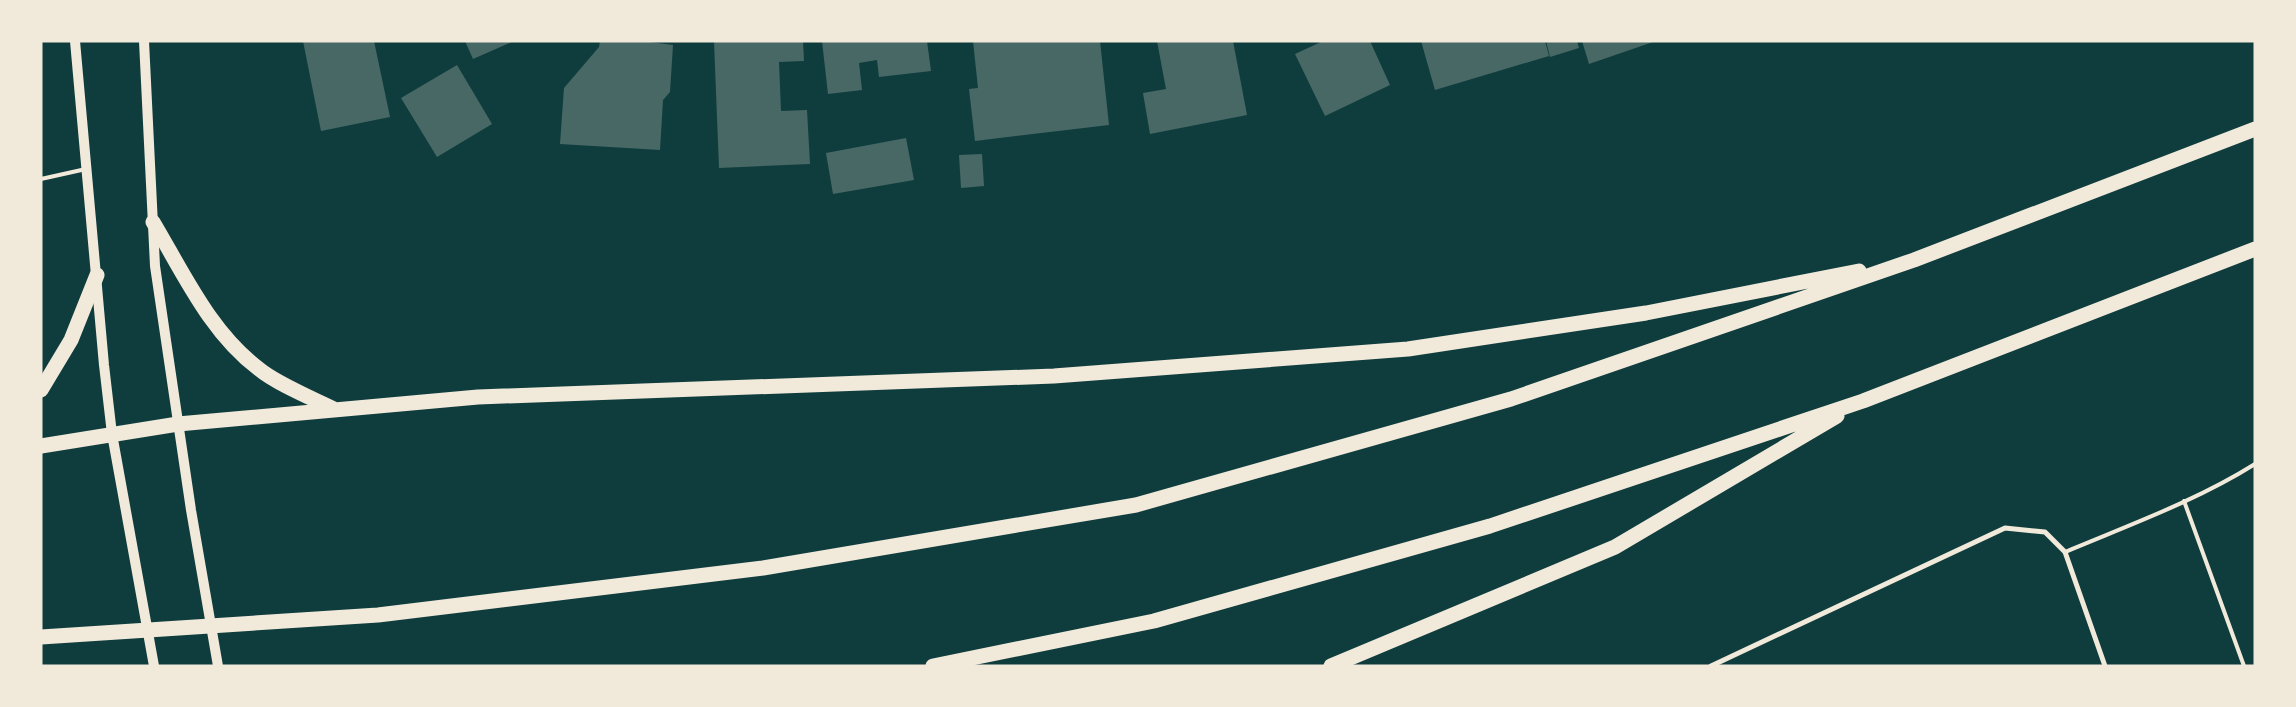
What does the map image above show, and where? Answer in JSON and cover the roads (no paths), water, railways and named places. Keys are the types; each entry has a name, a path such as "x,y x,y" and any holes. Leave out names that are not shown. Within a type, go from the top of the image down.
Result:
{"highway":[{"path":"41,637 378,615 763,568 1136,505 1512,399 1914,260 2255,130"},
{"path":"153,222 204,308 228,343 260,371 336,410"},
{"path":"933,666 1154,620 1470,531 1864,401 2255,249"},
{"path":"41,446 178,424 478,397 1054,376 1408,349 1646,313 1914,260"},
{"path":"41,390 71,340 96,275"},
{"path":"1330,666 1615,547 1864,401"}],"main road":[{"path":"75,41 112,434 154,666"},
{"path":"144,41 155,266 191,510 218,666"}],"street":[{"path":"1711,666 2005,528 2045,532 2065,552 2104,666"}],"lane":[{"path":"41,180 86,169"},
{"path":"2065,552 2184,501 2255,464"},
{"path":"2184,501 2244,666"}]}
